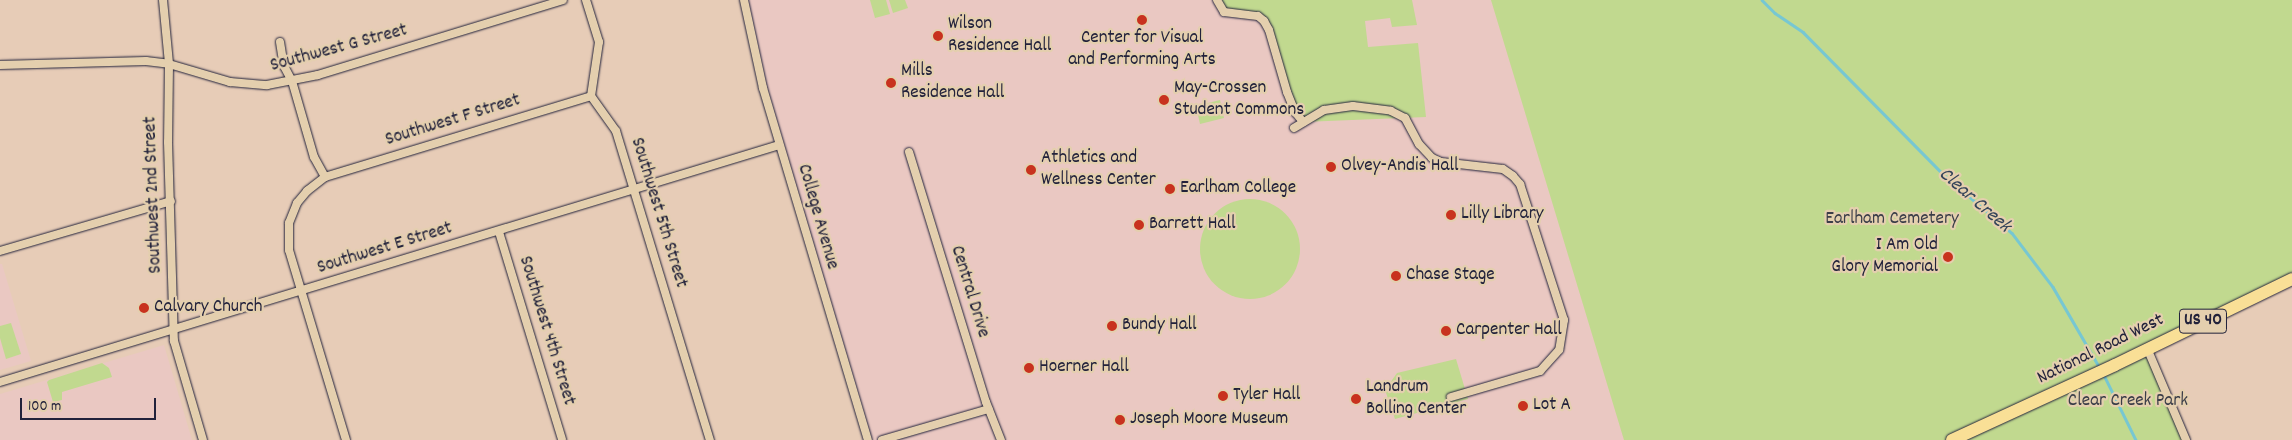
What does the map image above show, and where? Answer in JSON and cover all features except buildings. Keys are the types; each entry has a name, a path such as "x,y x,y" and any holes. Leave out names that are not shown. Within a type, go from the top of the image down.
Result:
{"main road":[{"name":"National Road West","path":"1952,440 2115,365 2292,279"}],"street":[{"name":"Southwest 2nd Street","path":"164,0 169,64 174,341 203,440"},
{"name":"Southwest G Street","path":"0,65 146,61 169,64 230,82 254,86 318,76 563,0"},
{"path":"586,0 599,42 591,96"},
{"name":"College Avenue","path":"744,0 763,88 868,440"},
{"path":"1216,0 1224,12 1258,16 1264,21 1269,30 1287,92 1295,112 1303,122"},
{"path":"280,42 284,66 292,81 314,157 325,177 307,191 297,203 289,223 287,240 346,440"},
{"name":"Southwest F Street","path":"325,177 591,96"},
{"name":"Southwest 5th Street","path":"591,96 616,131 710,440"},
{"path":"1294,128 1324,110 1353,106 1391,111 1405,118 1419,144 1432,158 1441,162 1503,169 1520,184 1564,320 1559,350 1540,370 1451,397"},
{"name":"Southwest E Street","path":"0,382 499,232 779,144"},
{"name":"Central Drive","path":"909,152 988,409 1001,440"},
{"path":"0,251 171,201"},
{"name":"Southwest 4th Street","path":"499,232 562,440"},
{"path":"2147,348 2186,440"},
{"path":"882,440 988,409"}],"shaded area":[{"name":"Earlham College","path":"744,0 1491,0 1624,440 868,440 763,88"},
{"path":"0,264 2,264 31,361 0,370"},
{"path":"164,345 192,440 0,440 0,394"}],"green space":[{"path":"870,0 886,0 890,14 875,18"},
{"path":"889,0 905,0 908,8 893,13"},
{"path":"1217,0 1412,0 1417,25 1392,27 1390,18 1365,21 1368,47 1418,43 1426,117 1303,122 1295,112 1264,21 1224,12"},
{"name":"Earlham Cemetery","path":"1491,0 2292,0 2292,279 2147,348 2186,440 1624,440"},
{"path":"1220,100 1224,118 1200,124 1196,106"},
{"path":"1250,199 1260,200 1278,207 1292,221 1299,239 1299,259 1292,277 1278,291 1260,298 1250,299 1240,298 1222,291 1208,277 1201,259 1200,249 1201,239 1208,221 1222,207 1240,200"},
{"path":"11,323 21,354 6,359 0,338 0,326"},
{"path":"1456,359 1468,399 1395,419 1385,390 1397,373"},
{"path":"102,363 109,368 112,377 62,392 62,400 53,402 47,382 49,380"}],"waterway":[{"name":"Clear Creek","path":"1762,0 1775,13 1803,32 1944,175 2012,233 2053,287 2100,368"},
{"name":"Clear Creek","path":"2104,375 2136,440"}],"place":[{"name":"Center for Visual and Performing Arts","path":"1142,20"},
{"name":"Wilson Residence Hall","path":"938,36"},
{"name":"Mills Residence Hall","path":"891,83"},
{"name":"May-Crossen Student Commons","path":"1164,100"},
{"name":"Olvey-Andis Hall","path":"1331,167"},
{"name":"Athletics and Wellness Center","path":"1031,170"},
{"name":"Earlham College","path":"1170,189"},
{"name":"Lilly Library","path":"1451,215"},
{"name":"Barrett Hall","path":"1139,225"},
{"name":"I Am Old Glory Memorial","path":"1948,257"},
{"name":"Chase Stage","path":"1396,276"},
{"name":"Calvary Church","path":"144,308"},
{"name":"Bundy Hall","path":"1112,326"},
{"name":"Carpenter Hall","path":"1446,331"},
{"name":"Hoerner Hall","path":"1029,368"},
{"name":"Tyler Hall","path":"1223,396"},
{"name":"Landrum Bolling Center","path":"1356,399"},
{"name":"Lot A","path":"1523,406"},
{"name":"Joseph Moore Museum","path":"1120,420"}],"park label":[{"name":"Clear Creek Park","path":"2128,402"}]}
